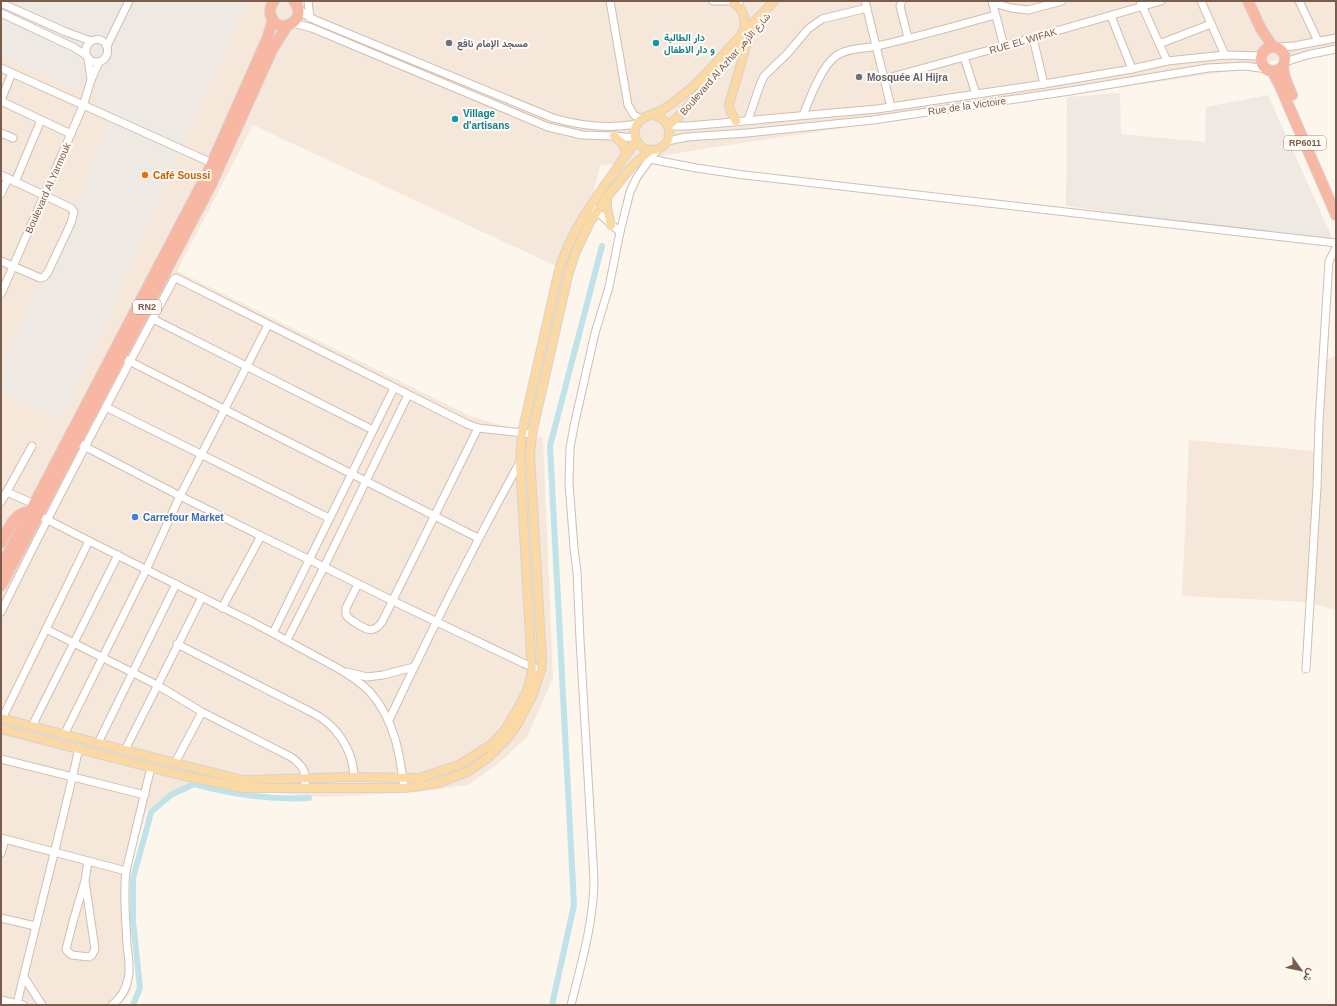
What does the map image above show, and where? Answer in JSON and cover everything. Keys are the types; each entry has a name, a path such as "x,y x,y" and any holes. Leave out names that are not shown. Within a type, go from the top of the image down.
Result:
{"highway":[{"name":"RN2","path":"1,586 212,163 268,39 273,20 270,10 274,1"},
{"name":"RP6011","path":"1248,1 1264,35 1284,54 1287,83 1293,108"},
{"name":"RN2","path":"1,567 81,445 212,185 273,48 290,24 298,16 297,4"},
{"path":"273,20 279,25 290,24"},
{"name":"RP6011","path":"1257,22 1261,37 1262,63 1269,70 1293,108 1328,188 1336,215"},
{"path":"1262,54 1267,48 1275,47"},
{"path":"1269,70 1276,71 1284,64"},
{"name":"RP6011","path":"1328,188 1336,198"},
{"path":"1,543 10,527 20,514 24,512 37,513"}],"main road":[{"name":"Boulevard Al Azhar شارع الأزهر","path":"668,126 679,116 774,1"},
{"name":"Boulevard Al Azhar شارع الأزهر","path":"651,115 670,105 695,85 780,1"},
{"path":"733,2 738,6 744,17 745,36 729,105 736,121"},
{"path":"1,729 180,775 242,788 404,788 439,783 466,773 489,757 507,739 517,725 532,697 541,670 542,658 530,455 532,434 571,265 585,232 607,197 629,169 667,141 669,134 668,126 663,119 651,115 639,122 635,131 636,139 642,147 655,149"},
{"path":"614,136 623,144 626,155"},
{"path":"1,719 243,780 354,777 419,778 452,768 465,762 492,744 504,731 521,703 528,688 532,667 520,462 522,433 561,263 569,241 590,204 636,139"},
{"path":"607,197 607,208 611,225"}],"street":[{"path":"1,13 79,50 91,61 99,62 106,57 107,46 129,1"},
{"path":"308,1 310,18"},
{"path":"297,4 310,18 553,118 589,126 617,127 639,122 631,112 628,105 610,1"},
{"path":"713,1 740,1"},
{"path":"902,1 900,6 908,38"},
{"path":"1004,46 992,2 1011,8 1028,10 1062,1"},
{"name":"RUE EL WIFAK","path":"884,79 1111,16 1142,4 1162,1"},
{"path":"1201,1 1225,55"},
{"path":"1299,1 1318,41"},
{"path":"1,3 90,41 98,39 115,30"},
{"path":"748,120 764,76 787,54 811,26 822,19 866,4 890,107"},
{"path":"1142,4 1167,61"},
{"path":"803,115 820,76 836,56 845,52 876,46 995,16"},
{"path":"1111,16 1132,69"},
{"path":"290,24 312,28 542,125 582,135 614,136 636,139"},
{"path":"1159,44 1211,24"},
{"path":"1033,38 1044,84"},
{"path":"1275,47 1294,46 1336,38"},
{"path":"98,39 107,46"},
{"path":"87,57 86,47 90,41"},
{"path":"1284,64 1307,54 1336,49"},
{"name":"Rue de la Victoire","path":"668,126 890,107 1044,84 1132,69 1167,61 1225,55 1262,54"},
{"name":"Boulevard Al Yarmouk","path":"87,57 91,80"},
{"path":"964,57 976,94"},
{"name":"Boulevard Al Yarmouk","path":"1,293 84,106 91,80 99,62"},
{"name":"Rue de la Victoire","path":"667,141 687,137 747,133 879,120 1070,91 1201,69 1245,66 1269,70"},
{"path":"1,68 212,163"},
{"path":"12,73 1,100 71,134"},
{"path":"1,194 12,180 41,120"},
{"path":"1,133 13,138"},
{"path":"570,1005 581,962 594,897 594,879 580,648 577,572 569,483 570,448 595,333 609,287 630,192 637,177 650,159 655,149"},
{"path":"650,159 744,175 1336,243"},
{"path":"1,175 71,208 74,212 71,223 48,272 44,277 40,278 1,261"},
{"path":"590,204 620,232"},
{"path":"1306,669 1329,261 1336,248"},
{"path":"532,434 478,428 467,424 176,278 174,279 153,319 125,360 106,407 81,445 180,496 437,623 541,670"},
{"path":"153,319 373,430"},
{"path":"64,735 146,570 180,496 268,325"},
{"path":"125,360 478,538"},
{"path":"273,633 394,388"},
{"path":"287,640 408,395"},
{"path":"106,407 330,518"},
{"path":"358,584 346,608 346,615 348,618 366,629 375,629 379,626 393,601 478,428"},
{"path":"1,502 32,446"},
{"path":"389,720 478,538 520,462"},
{"path":"7,492 37,513 146,570 287,640 343,671 357,681 370,692 389,720 398,748 404,788"},
{"path":"1,612 37,513"},
{"path":"1,538 10,527"},
{"path":"222,608 261,536"},
{"path":"1,719 89,541"},
{"path":"32,726 118,555"},
{"path":"98,744 176,584"},
{"path":"125,750 177,644 202,597"},
{"path":"46,629 157,685 202,712 291,757 305,771 306,778 304,788"},
{"path":"177,644 324,719 336,730 344,743 354,770 354,777"},
{"path":"343,671 367,677 383,675 414,667"},
{"path":"175,763 202,712"},
{"path":"1,1000 20,1004 35,926 55,852 79,748"},
{"path":"1,759 145,796"},
{"path":"112,1005 120,998 128,979 129,962 124,897 126,871 151,767"},
{"path":"1,854 3,839 126,871"},
{"path":"86,881 75,912 66,949 72,955 89,956 92,955 95,949 86,881 88,861"},
{"path":"1,918 35,926"},
{"path":"24,977 42,1005"}],"shaded area":[{"path":"1,1 1336,1 1336,47 1219,73 728,145 600,166 573,274 253,125 177,271 470,416 543,438 553,678 527,737 498,764 468,785 419,792 325,797 241,790 191,781 147,810 128,872 131,991 119,1005 1,1005"},
{"path":"1,1 247,1 62,421 1,392 1,367 76,205 111,120 95,111 102,98 1,56"},
{"path":"1120,93 1121,134 1205,142 1206,107 1268,95 1335,244 1066,206 1067,97"},
{"path":"1336,356 1336,610 1307,602 1182,596 1189,440 1315,451 1321,362"}],"waterway":[{"path":"552,1005 574,905 550,446 602,246"},
{"path":"133,1005 140,988 133,921 133,878 151,812 171,795 194,784 251,796 309,798"}],"place":[{"name":"مسجد الإمام نافع","path":"449,43"},
{"name":"دار الطالبة و دار الاطفال","path":"656,43"},
{"name":"Mosquée Al Hijra","path":"859,77"},
{"name":"Village d'artisans","path":"455,119"},
{"name":"Café Soussi","path":"145,175"},
{"name":"Carrefour Market","path":"135,517"}]}
